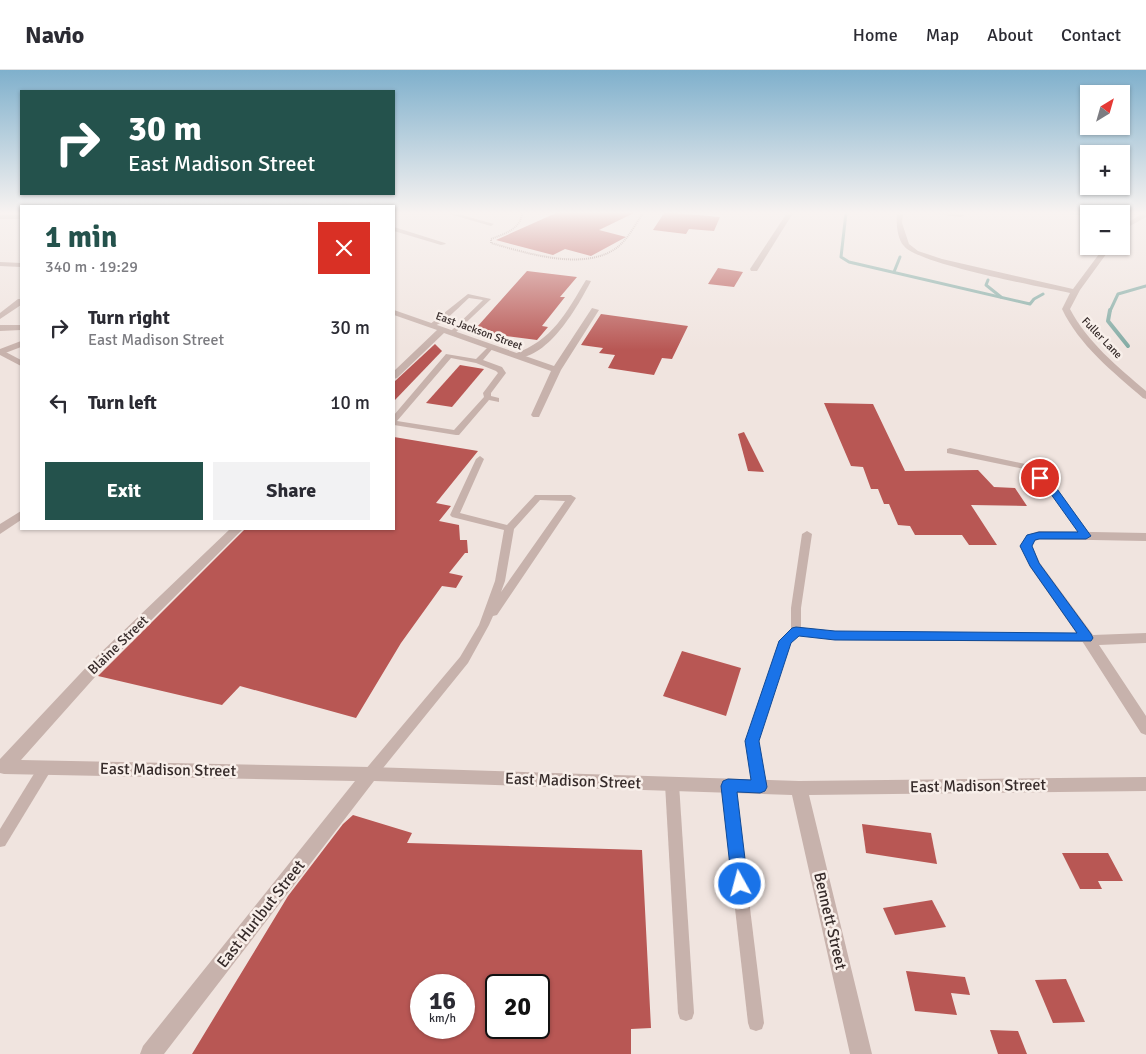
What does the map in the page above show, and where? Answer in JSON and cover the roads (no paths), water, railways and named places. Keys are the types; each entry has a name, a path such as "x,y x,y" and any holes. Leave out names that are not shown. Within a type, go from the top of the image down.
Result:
{"street":[{"path":"754,269 760,259"},
{"path":"934,259 1075,291"},
{"name":"Fuller Lane","path":"1099,259 1075,291 1066,309 1070,319 1082,336 1144,394"},
{"path":"0,264 20,265"},
{"path":"0,317 20,302"},
{"path":"536,415 556,370 595,310"},
{"name":"East Jackson Street","path":"395,312 556,370"},
{"path":"0,328 20,328"},
{"path":"395,375 442,330"},
{"path":"0,352 20,344"},
{"path":"0,352 20,362"},
{"path":"0,530 20,516"},
{"name":"Blaine Street","path":"2,766 98,664 236,530"},
{"path":"1146,537 1039,535 1028,540 1026,546 1034,564 1088,639 1146,729"},
{"path":"1088,639 1146,638"},
{"name":"East Madison Street","path":"2,766 370,774 799,788 1146,784"},
{"name":"East Hurlbut Street","path":"151,1054 370,774"},
{"name":"Bennett Street","path":"799,788 861,1054"}],"lane":[{"path":"516,356 527,354 542,345 554,334 576,304 588,281"},
{"path":"431,326 468,296 488,299 452,333"},
{"path":"478,360 491,347"},
{"path":"395,420 449,356 478,360 499,369 502,373 487,393 488,397 456,433 395,421"},
{"path":"488,397 496,400"},
{"path":"950,451 1027,467 1052,488 1086,536"},
{"path":"480,459 455,515 509,528"},
{"path":"370,774 464,660 484,625 571,498 538,497 509,528 500,581 484,625"},
{"path":"760,787 752,741 785,641 796,631 796,608 807,534"},
{"path":"796,631 835,636 1088,639"},
{"path":"0,841 45,768"},
{"path":"672,784 686,1013"},
{"path":"728,786 756,1023"}],"waterway":[{"path":"844,259 849,262 1030,304 1034,299 1043,294"},
{"path":"894,272 899,259"},
{"path":"988,280 986,285 1001,297"},
{"path":"1110,311 1118,294 1146,286"},
{"path":"1110,310 1108,321 1128,346"}]}
